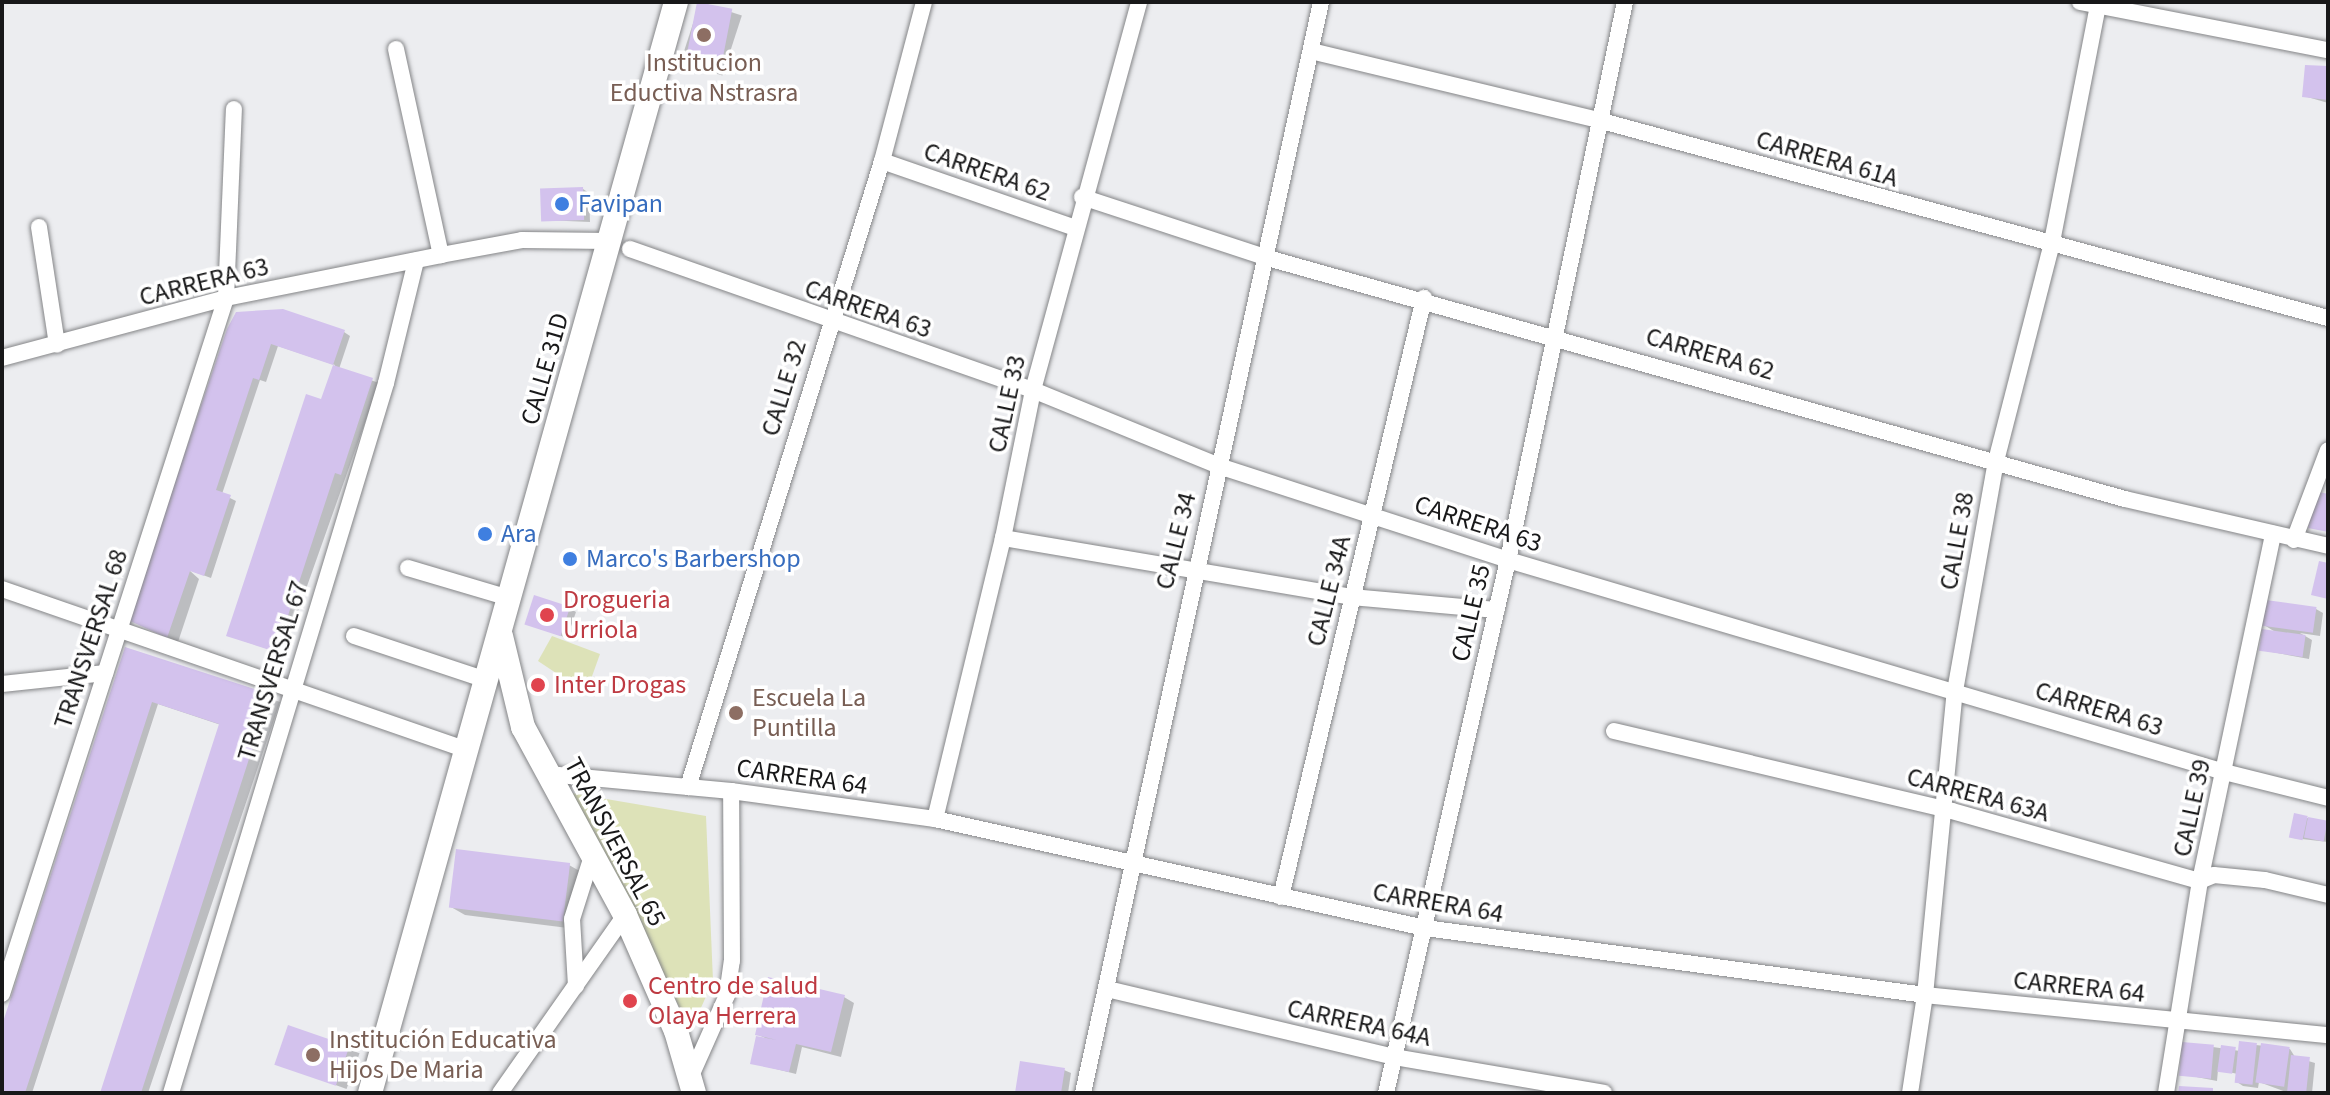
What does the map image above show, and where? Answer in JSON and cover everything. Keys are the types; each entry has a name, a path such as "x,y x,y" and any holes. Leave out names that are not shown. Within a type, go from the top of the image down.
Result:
{"street":[{"name":"CALLE 31D","path":"370,1093 509,598 620,245 676,2"},
{"name":"CALLE 33","path":"935,819 1003,538 1033,390 1082,197 1139,2"},
{"name":"CALLE 34","path":"1083,1093 1192,574 1219,466 1321,2"},
{"name":"CALLE 35","path":"1386,1093 1508,560 1625,2"},
{"path":"2080,2 2328,50"},
{"name":"CALLE 32","path":"688,787 882,161 922,3"},
{"name":"CALLE 38","path":"1910,1093 1925,995 1955,691 1996,461 2051,247 2098,6"},
{"path":"396,49 441,255"},
{"name":"CARRERA 61A","path":"1311,51 1598,120 2051,247 2328,318"},
{"name":"TRANSVERSAL 68","path":"2,994 11,932 121,629 226,298 234,109"},
{"name":"CARRERA 62","path":"882,161 1075,228"},
{"name":"CARRERA 62","path":"1082,197 1264,257 1424,298 1996,461 2294,540 2328,546"},
{"path":"39,227 57,345"},
{"name":"CARRERA 63","path":"2,358 226,298 522,240 620,245 833,323 1033,390 1219,466 1508,560 2224,772 2328,798"},
{"name":"TRANSVERSAL 67","path":"171,1093 386,383 416,261"},
{"name":"CALLE 34A","path":"1281,897 1424,298"},
{"path":"2294,540 2328,450"},
{"name":"CALLE 39","path":"2166,1093 2174,1021 2200,881 2273,534"},
{"path":"1003,538 1192,574 1351,597 1496,610"},
{"path":"408,568 509,598"},
{"path":"2,589 466,750"},
{"name":"TRANSVERSAL 65","path":"500,630 517,708 548,774 625,915 693,1085"},
{"path":"354,636 486,680"},
{"path":"2,684 105,673"},
{"name":"CARRERA 63A","path":"1614,731 1941,809 2200,881 2214,875 2265,880 2328,895"},
{"name":"CARRERA 64","path":"548,774 731,791 935,819 1132,860 1425,928 1925,995 2328,1035"},
{"path":"693,1085 727,995 732,961 731,791"},
{"path":"576,986 572,919 592,856"},
{"path":"500,1093 625,915"},
{"name":"CARRERA 64A","path":"1107,989 1394,1057 1604,1093"}],"green space":[{"path":"552,636 600,654 586,693 538,661"},
{"path":"571,793 706,816 713,981 691,1030"}],"building":[{"name":"Institucion Eductiva Nstrasra","path":"697,2 732,9 720,71 685,64"},
{"path":"2305,65 2328,66 2328,100 2302,97"},
{"name":"Favipan","path":"583,187 584,220 541,221 540,189"},
{"path":"283,309 345,330 333,365 271,344 259,380 253,378 216,490 231,495 204,576 190,571 167,638 128,620 227,329 236,312"},
{"path":"333,365 373,378 341,475 335,473 276,652 226,636 306,394 321,399"},
{"path":"2315,491 2328,494 2328,532 2308,528"},
{"path":"2319,561 2328,563 2328,599 2311,595"},
{"name":"Drogueria Urriola","path":"534,595 570,607 561,636 524,624"},
{"path":"2266,600 2317,607 2313,633 2262,626"},
{"path":"2262,629 2306,635 2303,657 2259,651"},
{"path":"125,647 270,694 141,1093 100,1093 219,724 152,702 25,1093 2,1093 2,1025"},
{"path":"2294,813 2308,816 2302,840 2289,837"},
{"path":"2308,817 2328,821 2324,841 2304,838"},
{"path":"456,849 570,863 563,922 449,908"},
{"path":"768,977 845,995 831,1052 796,1044 789,1072 750,1064 756,1036 777,1040 755,1035"},
{"name":"Institución Educativa Hijos De Maria","path":"288,1025 349,1046 336,1086 274,1065"},
{"path":"2239,1041 2257,1043 2253,1085 2235,1083"},
{"path":"2182,1042 2214,1045 2211,1079 2179,1076"},
{"path":"2261,1043 2290,1047 2284,1087 2255,1083"},
{"path":"2221,1045 2236,1047 2232,1074 2217,1072"},
{"path":"2291,1055 2310,1057 2306,1093 2287,1093"},
{"path":"1020,1061 1065,1068 1061,1093 1015,1093"},
{"path":"2179,1086 2213,1088 2213,1093 2178,1093"}],"place":[{"name":"Institucion Eductiva Nstrasra","path":"704,35"},
{"name":"Favipan","path":"562,204"},
{"name":"Ara","path":"485,534"},
{"name":"Marco's Barbershop","path":"570,559"},
{"name":"Drogueria Urriola","path":"547,615"},
{"name":"Inter Drogas","path":"538,685"},
{"name":"Escuela La Puntilla","path":"736,713"},
{"name":"Centro de salud Olaya Herrera","path":"630,1001"},
{"name":"Institución Educativa Hijos De Maria","path":"313,1055"}]}
